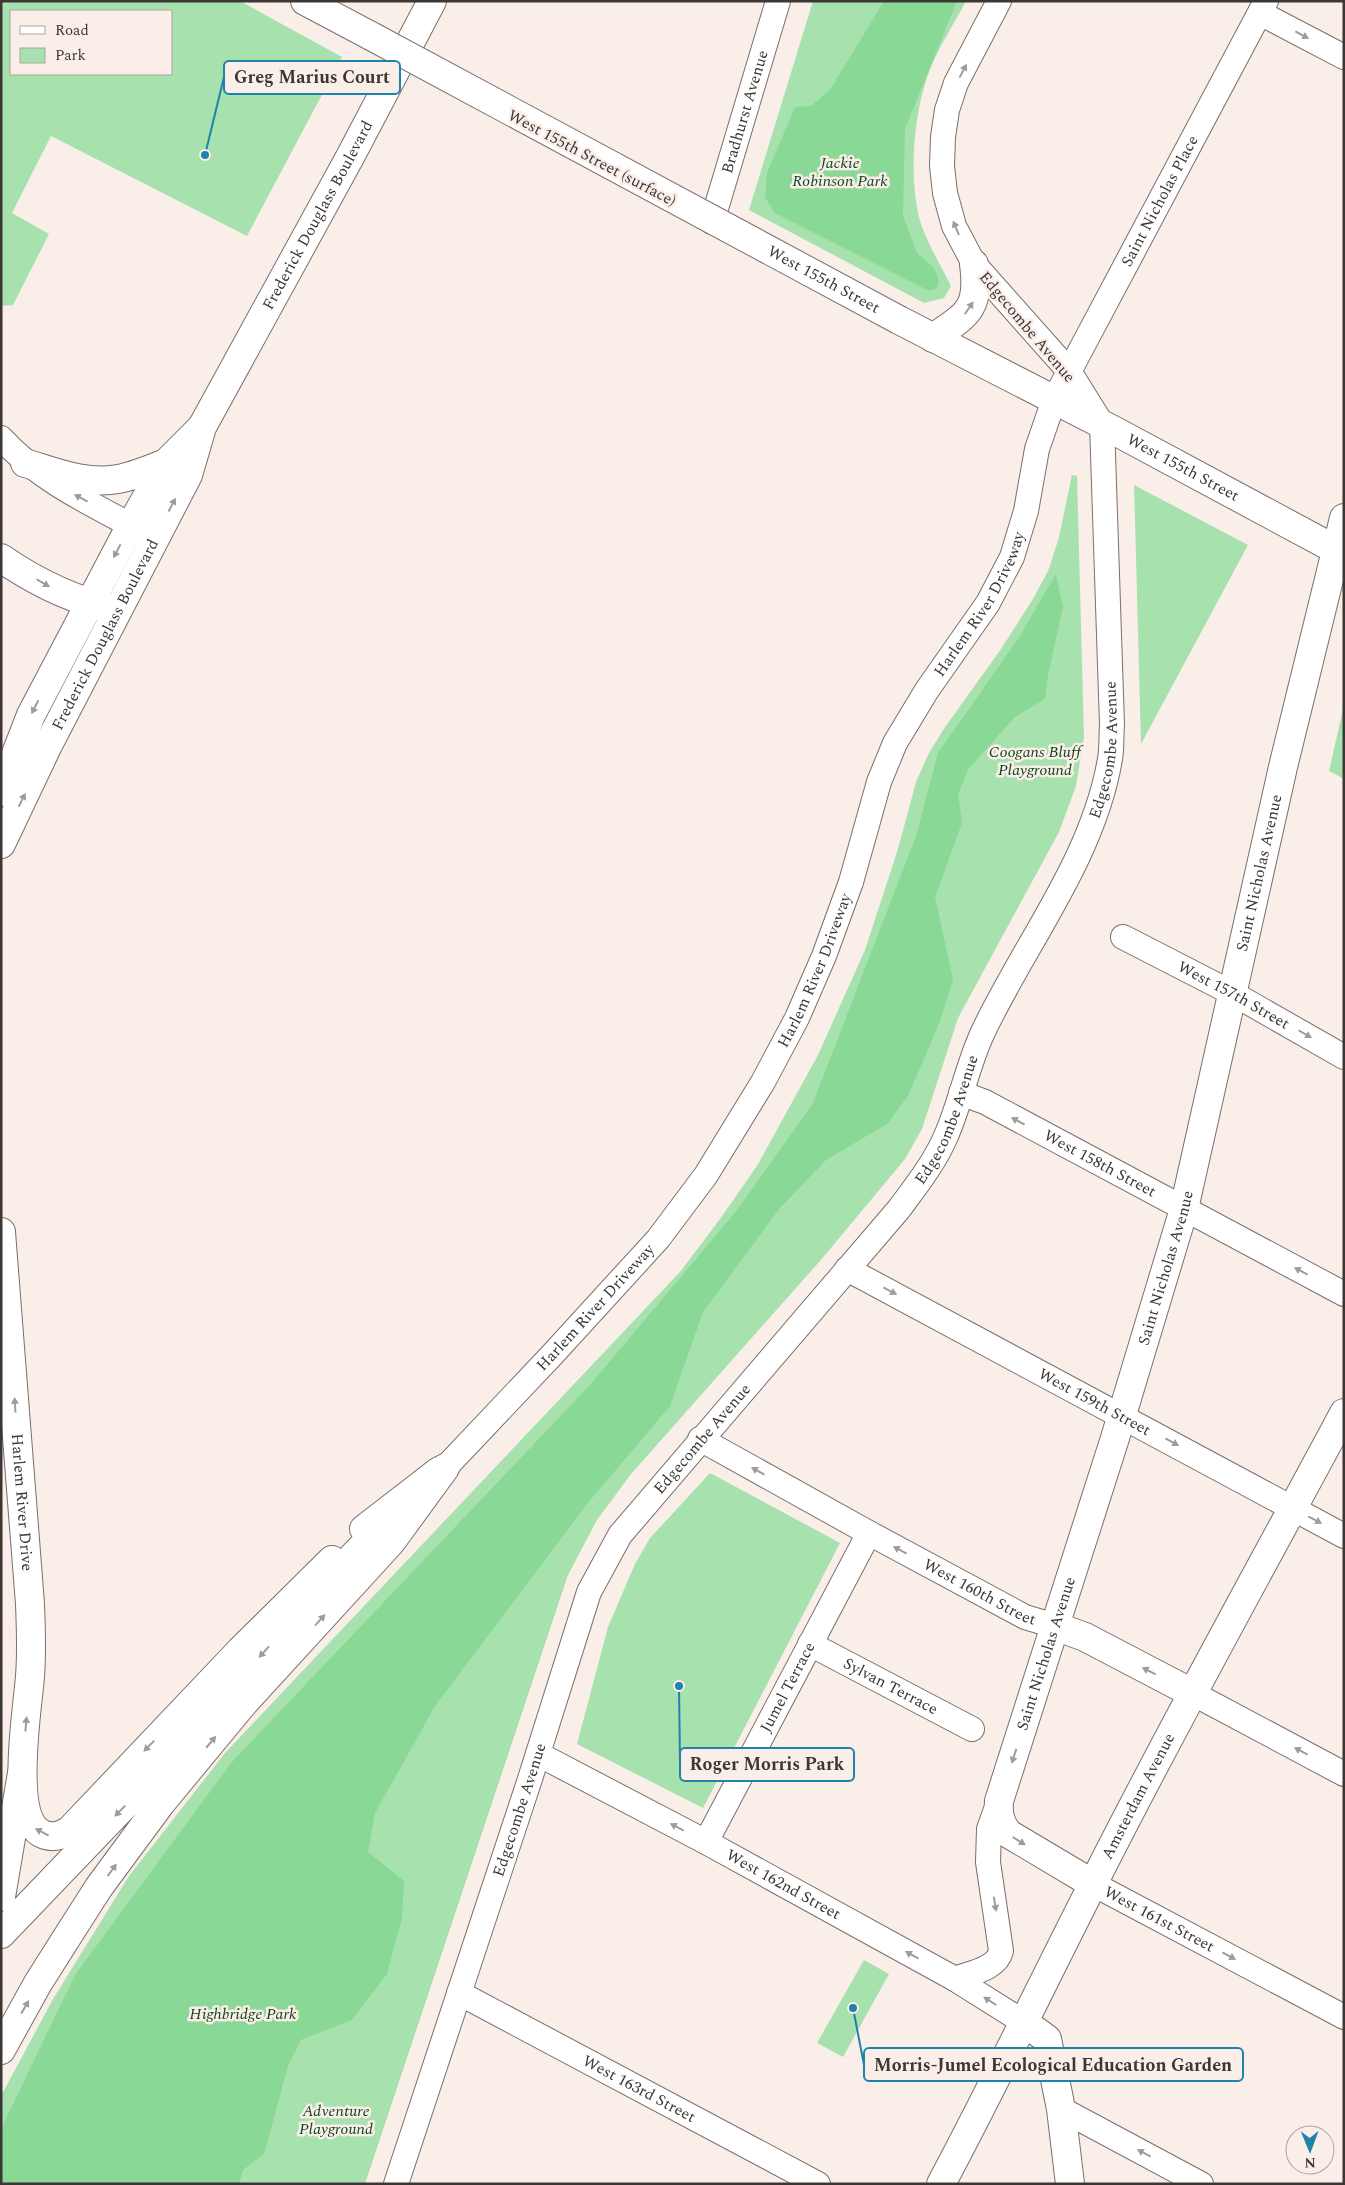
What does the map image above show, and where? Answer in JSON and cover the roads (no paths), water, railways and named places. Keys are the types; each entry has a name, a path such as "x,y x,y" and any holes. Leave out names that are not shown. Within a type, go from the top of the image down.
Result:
{"main road":[{"name":"West 155th Street","path":"305,1 892,317 1102,424 1339,552"},
{"name":"Frederick Douglass Boulevard","path":"2,840 82,676 188,475 202,427 350,157 432,1"},
{"path":"933,338 967,313 975,299 977,286 974,264"},
{"name":"Frederick Douglass Boulevard","path":"1,792 31,715 131,525 166,463 202,427"},
{"path":"25,462 70,476 106,480 128,476 166,463"},
{"name":"Saint Nicholas Avenue","path":"999,1801 1122,1415 1184,1209 1232,993 1339,552 1344,518"},
{"path":"1,558 51,588 89,603 117,610"},
{"path":"57,664 82,676"},
{"path":"16,751 41,761"},
{"name":"Harlem River Drive","path":"1,1232 30,1604 31,1666 22,1773"},
{"name":"Amsterdam Avenue","path":"941,2184 987,2098 1093,1884 1192,1693 1344,1413"},
{"path":"22,1773 26,1810 32,1825 48,1836 60,1836 66,1833 246,1645 372,1520 445,1468"},
{"path":"1,1934 154,1776 350,1558 378,1529 445,1468"},
{"path":"1,2050 38,1983 69,1934 99,1888 161,1803 242,1705 391,1542 445,1468"},
{"name":"West 160th Street","path":"1055,1626 1085,1637 1192,1693"},
{"path":"1,1897 22,1773"},
{"name":"West 161st Street","path":"999,1801 1002,1825 1009,1834 1093,1884"},
{"path":"1025,2023 1048,2039 1061,2109 1070,2184"}],"street":[{"name":"West 155th Street (surface)","path":"299,1 892,317"},
{"name":"Bradhurst Avenue","path":"712,222 778,1"},
{"name":"Edgecombe Avenue","path":"396,2184 538,1754 589,1592 620,1535 700,1439 899,1209 926,1172 946,1136 975,1049 984,1030 1054,901 1088,832 1110,759 1111,685 1102,424 1069,371 974,264 954,226 945,193 942,166 943,137 947,110 956,83 999,1"},
{"path":"1263,7 1344,57"},
{"name":"Saint Nicholas Place","path":"1054,400 1263,7"},
{"name":"Harlem River Driveway","path":"445,1468 552,1356 658,1239 706,1175 759,1090 797,1018 827,948 851,882 880,782 896,743 923,696 988,603 1010,563 1024,518 1037,449 1054,400"},
{"path":"1,438 25,462 54,483 155,538"},
{"name":"West 157th Street","path":"1123,937 1232,993 1344,1056"},
{"name":"West 158th Street","path":"961,1093 984,1102 1344,1294"},
{"name":"West 159th Street","path":"847,1269 1122,1415 1344,1536"},
{"name":"West 160th Street","path":"700,1439 869,1534 1025,1617 1055,1626"},
{"name":"Jumel Terrace","path":"706,1842 869,1534"},
{"name":"Sylvan Terrace","path":"810,1644 972,1729"},
{"name":"West 160th Street","path":"1192,1693 1344,1774"},
{"name":"West 162nd Street","path":"538,1754 706,1842 955,1979 1025,2023"},
{"name":"Saint Nicholas Avenue","path":"955,1979 994,1963 1000,1958 1001,1951 988,1862 989,1829 999,1801"},
{"name":"West 161st Street","path":"1093,1884 1344,2017"},
{"name":"West 163rd Street","path":"459,1993 818,2184"},
{"path":"1061,2109 1201,2184"}],"place":[{"name":"Greg Marius Court","path":"205,155"},
{"name":"Roger Morris Park","path":"679,1686"},
{"name":"Morris-Jumel Ecological Education Garden","path":"853,2008"}],"park label":[{"name":"Jackie Robinson Park","path":"840,172"},
{"name":"Coogans Bluff Playground","path":"1035,761"},
{"name":"Highbridge Park","path":"243,2014"},
{"name":"Adventure Playground","path":"336,2120"}]}
